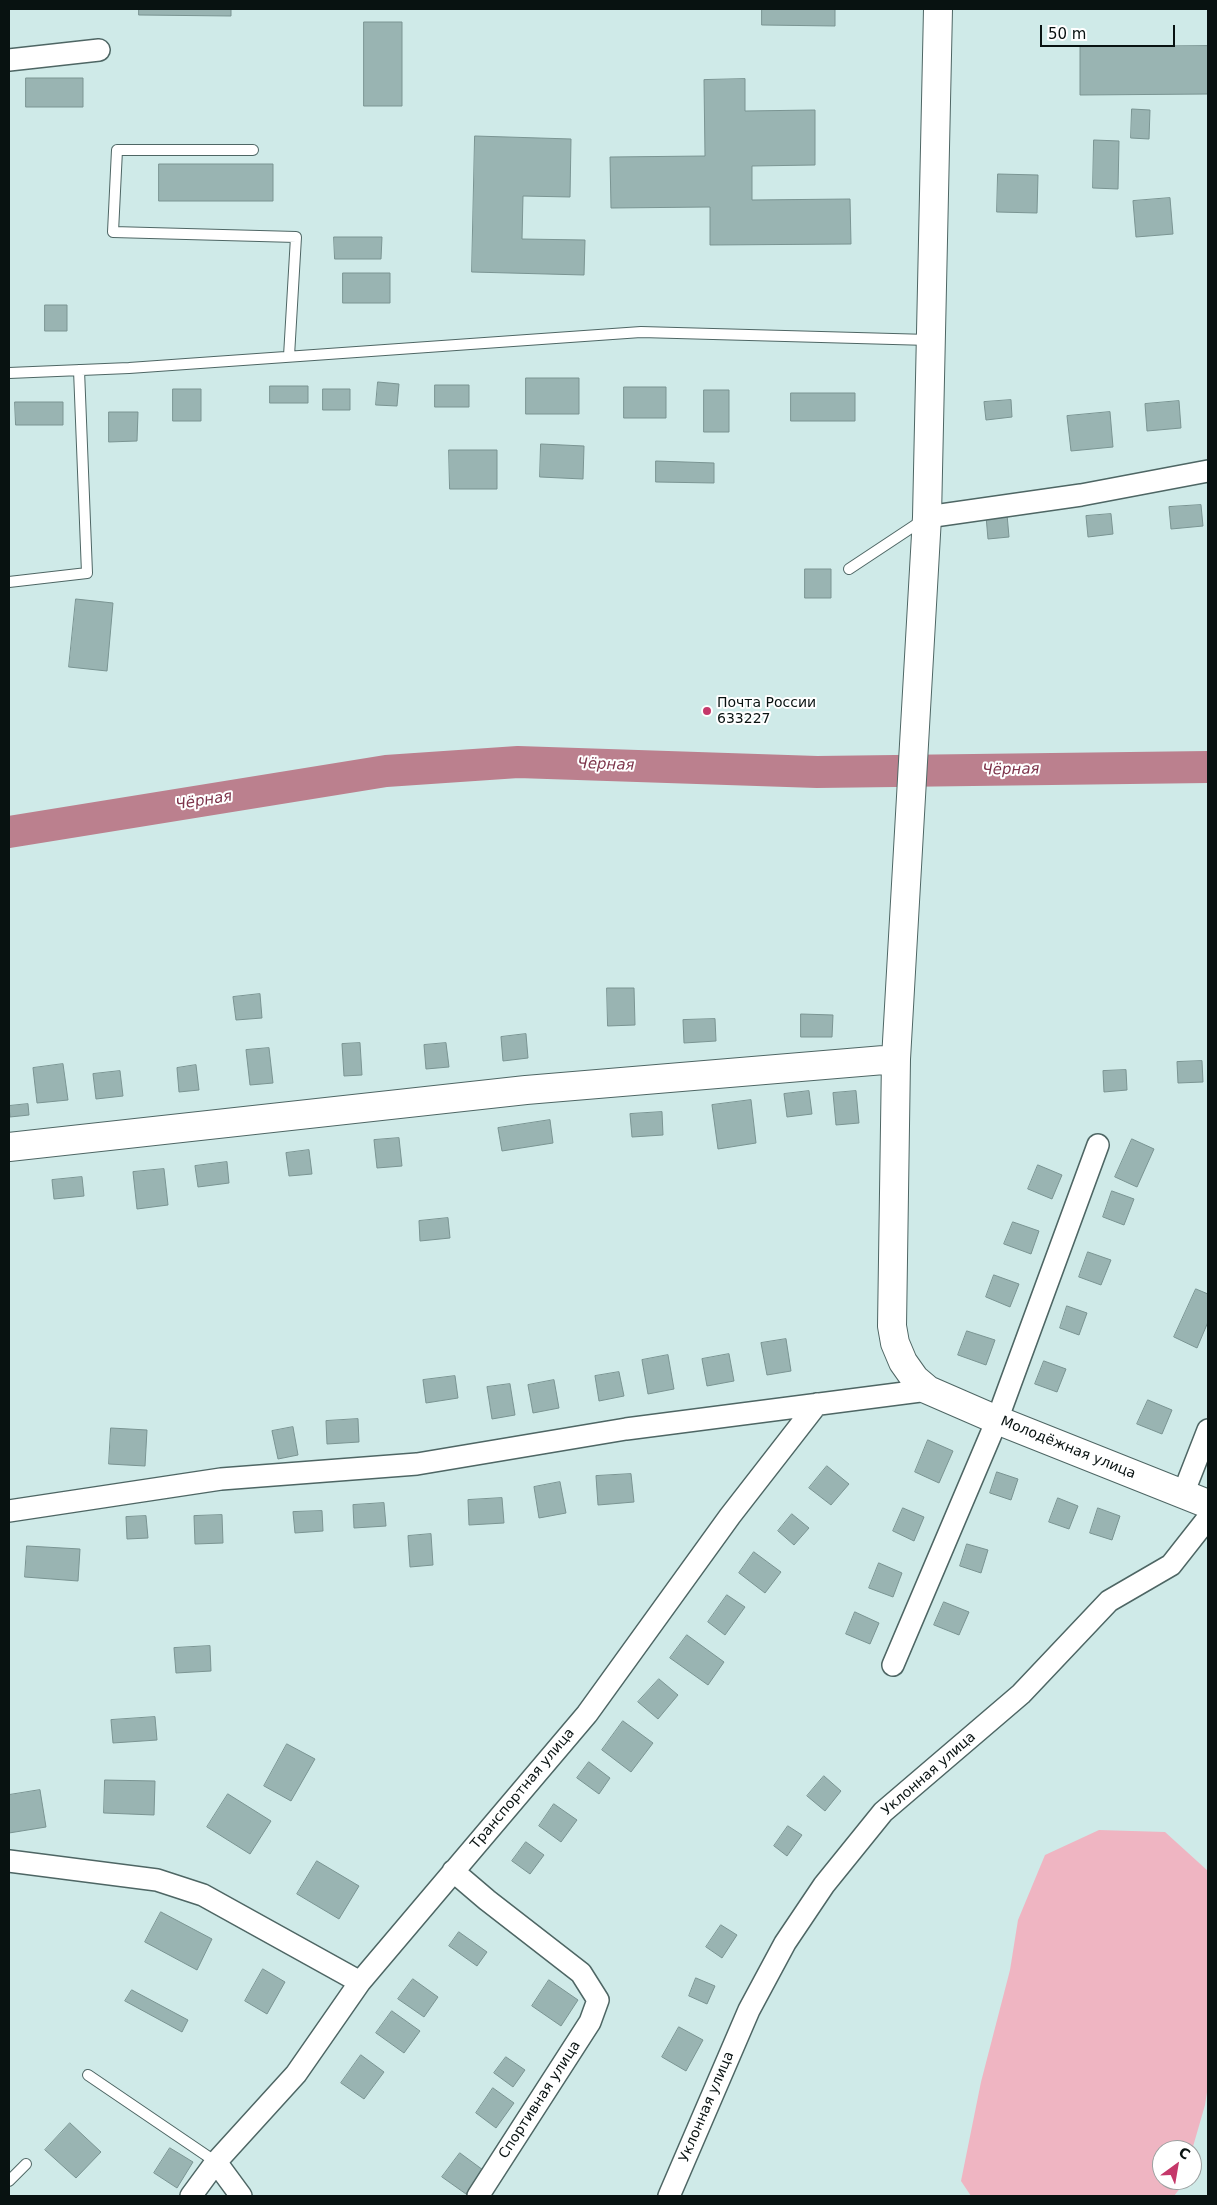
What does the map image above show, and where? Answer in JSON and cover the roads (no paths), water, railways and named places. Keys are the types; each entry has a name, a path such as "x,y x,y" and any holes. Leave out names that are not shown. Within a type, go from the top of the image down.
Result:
{"street":[{"path":"928,1390 915,1379 903,1362 895,1343 892,1326 896,1059 927,517 938,9"},
{"path":"9,60 99,50"},
{"path":"927,517 1081,495 1208,471"},
{"path":"9,1146 526,1090 896,1059"},
{"path":"893,1665 997,1420 1098,1145"},
{"path":"9,1511 221,1479 417,1464 626,1429 928,1390"},
{"name":"Молодёжная улица","path":"928,1390 997,1420 1208,1504"},
{"name":"Транспортная улица","path":"191,2196 216,2162 296,2074 360,1982 587,1714 730,1516 817,1404"},
{"path":"1183,1494 1208,1430"},
{"name":"Уклонная улица","path":"670,2196 749,2010 785,1944 824,1885 883,1812 1021,1694 1109,1601 1171,1565 1208,1518"},
{"path":"9,1861 157,1880 184,1889 203,1896 360,1982"},
{"name":"Спортивная улица","path":"454,1871 581,1973 598,2000 590,2022 478,2196"},
{"path":"216,2162 241,2196"}],"lane":[{"path":"253,150 117,150 113,232 296,237 289,356"},
{"path":"9,373 79,370 641,332 931,340"},
{"path":"9,582 87,572 79,370"},
{"path":"849,569 927,517"},
{"path":"88,2074 216,2162"},
{"path":"9,2181 26,2164"}],"waterway":[{"name":"Чёрная","path":"9,832 386,771 518,762 817,772 1208,767"}],"place":[{"name":"Почта России 633227","path":"707,711"}]}
